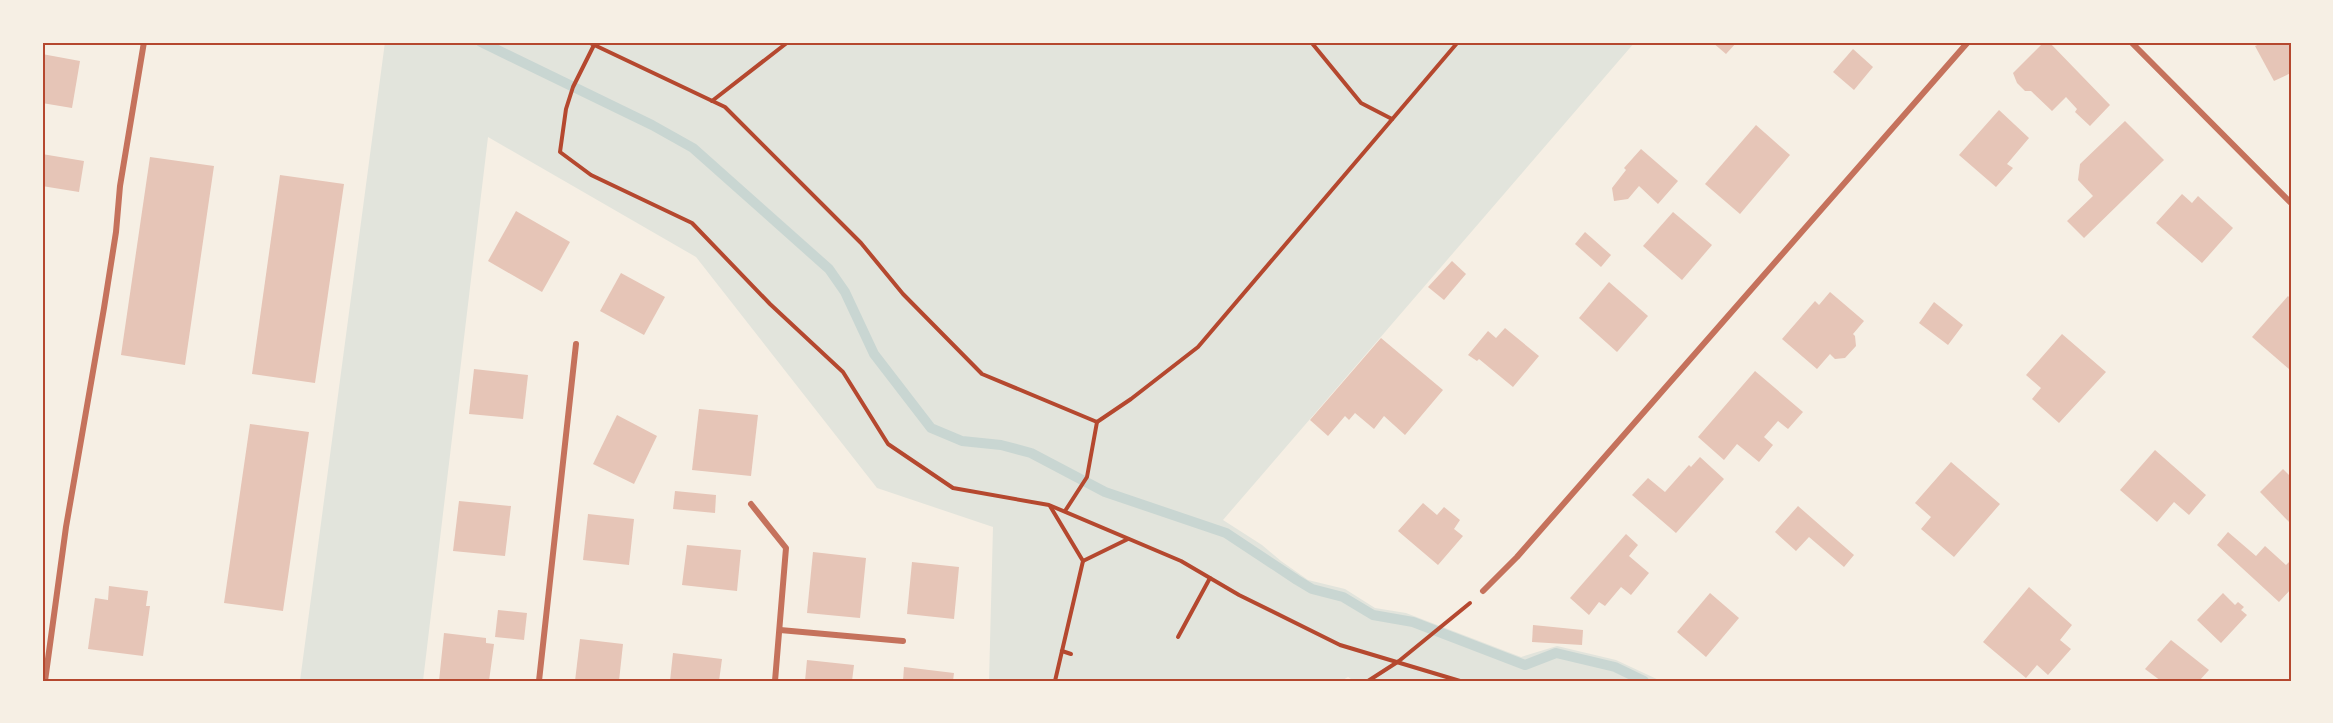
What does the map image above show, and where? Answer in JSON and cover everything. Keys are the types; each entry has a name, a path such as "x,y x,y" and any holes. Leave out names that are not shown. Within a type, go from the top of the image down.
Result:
{"street":[{"path":"45,681 66,527 106,297 120,186 144,42"},
{"path":"1483,591 1517,558 1968,42"},
{"path":"2131,42 2291,203"},
{"path":"539,681 576,344"},
{"path":"751,504 786,548 775,681"},
{"path":"780,630 903,641"}],"path":[{"path":"588,42 725,107 861,243 903,294 982,374 1096,422"},
{"path":"712,101 788,42"},
{"path":"1311,42 1361,103 1392,119"},
{"path":"1065,511 1086,477 1096,422 1131,399 1198,347 1458,42"},
{"path":"594,45 573,86 566,109 560,152 591,175 692,224 770,304 843,372 888,444 952,488 1049,505 1065,511 1181,561 1239,595 1340,645 1460,681"},
{"path":"1049,505 1083,561 1055,681"},
{"path":"1083,561 1129,539"},
{"path":"1178,637 1210,578"},
{"path":"1368,681 1399,661 1454,618"},
{"path":"1062,651 1071,654"}],"shaded area":[{"path":"385,42 1635,42 1223,520 1262,545 1308,580 1345,589 1375,608 1406,613 1521,657 1557,646 1616,660 1661,681 1354,681 1348,677 1341,681 989,681 993,527 877,488 696,257 488,137 423,681 300,681"}],"building":[{"path":"1712,42 1737,42 1726,54"},
{"path":"2044,42 2049,42 2110,105 2090,126 2075,112 2077,109 2066,97 2052,111 2031,91 2025,91 2017,83 2013,73"},
{"path":"2264,42 2291,42 2291,73 2274,81 2255,46"},
{"path":"1853,49 1873,67 1854,90 1833,72"},
{"path":"42,54 80,61 72,108 42,103"},
{"path":"1999,110 2029,138 2007,164 2013,168 1996,187 1959,155"},
{"path":"2125,121 2164,160 2084,238 2067,221 2093,196 2078,180 2080,164"},
{"path":"1756,125 1790,155 1740,214 1705,184"},
{"path":"1641,149 1678,181 1658,204 1639,186 1628,199 1614,201 1612,188 1626,170 1624,168"},
{"path":"42,154 84,161 79,192 42,186"},
{"path":"150,157 214,166 185,365 121,355"},
{"path":"280,175 344,184 315,383 252,374"},
{"path":"2182,194 2192,203 2198,196 2233,228 2202,263 2156,223"},
{"path":"516,211 570,242 542,292 488,261"},
{"path":"1673,212 1712,245 1682,280 1643,246"},
{"path":"1585,232 1611,255 1601,267 1575,244"},
{"path":"1452,261 1466,274 1444,300 1428,287"},
{"path":"621,273 665,297 644,335 600,311"},
{"path":"1609,282 1648,316 1617,352 1579,318"},
{"path":"1830,292 1864,321 1853,334 1856,346 1845,358 1835,359 1830,354 1817,369 1782,339 1815,301 1819,305"},
{"path":"2288,296 2291,299 2291,366 2289,369 2252,337"},
{"path":"1934,302 1963,325 1948,345 1919,323"},
{"path":"1505,328 1539,356 1513,387 1479,359 1477,361 1468,355 1488,331 1496,338"},
{"path":"2062,334 2106,372 2059,423 2032,399 2041,388 2026,375"},
{"path":"1381,338 1443,390 1405,435 1384,416 1374,429 1355,413 1349,420 1345,416 1328,436 1310,420"},
{"path":"474,369 528,375 523,419 469,414"},
{"path":"1755,371 1803,412 1788,429 1778,421 1764,437 1773,445 1759,462 1737,444 1724,460 1698,437"},
{"path":"699,409 758,415 751,476 692,470"},
{"path":"617,415 657,436 634,484 593,464"},
{"path":"250,424 309,432 283,611 224,603"},
{"path":"2155,450 2206,495 2189,515 2174,502 2157,522 2120,490"},
{"path":"1700,457 1724,479 1676,533 1632,495 1648,478 1665,492 1689,465 1691,467"},
{"path":"1951,462 2000,504 1954,557 1921,529 1931,517 1915,503"},
{"path":"2283,469 2291,477 2291,524 2260,492"},
{"path":"675,491 716,495 715,513 673,509"},
{"path":"459,501 511,506 505,556 453,551"},
{"path":"1423,503 1437,515 1444,507 1460,520 1454,529 1463,536 1438,565 1398,531"},
{"path":"1798,506 1854,555 1844,567 1809,537 1796,551 1775,532"},
{"path":"588,514 634,519 629,565 583,560"},
{"path":"2228,532 2256,556 2265,546 2286,565 2291,560 2291,589 2279,602 2217,545"},
{"path":"1626,534 1638,545 1629,556 1649,573 1631,595 1621,587 1605,606 1599,602 1589,615 1570,598"},
{"path":"687,545 741,550 737,591 682,585"},
{"path":"813,552 866,558 860,618 807,613"},
{"path":"912,562 959,567 954,619 907,614"},
{"path":"109,586 148,591 146,606 150,606 143,656 88,649 95,598 108,600"},
{"path":"2029,587 2072,625 2060,640 2071,649 2048,675 2037,665 2026,678 1983,642"},
{"path":"1710,593 1739,618 1706,657 1677,632"},
{"path":"2223,593 2235,605 2238,602 2244,607 2241,610 2247,615 2221,643 2197,620"},
{"path":"498,610 527,613 524,640 495,637"},
{"path":"1533,625 1583,630 1582,645 1532,642"},
{"path":"444,633 486,638 486,643 494,644 489,681 439,681"},
{"path":"580,639 623,644 619,681 575,681"},
{"path":"2171,640 2209,670 2199,681 2161,681 2145,669"},
{"path":"673,653 722,659 719,681 670,681"},
{"path":"807,660 854,665 852,681 805,681"},
{"path":"904,667 954,673 953,681 903,681"}],"waterway":[{"path":"481,42 652,125 693,148 829,269 845,292 874,354 931,428 962,441 1001,445 1031,453 1105,492 1226,533 1312,589 1343,597 1373,615 1413,622 1525,665 1556,653 1615,667 1644,681"}]}
